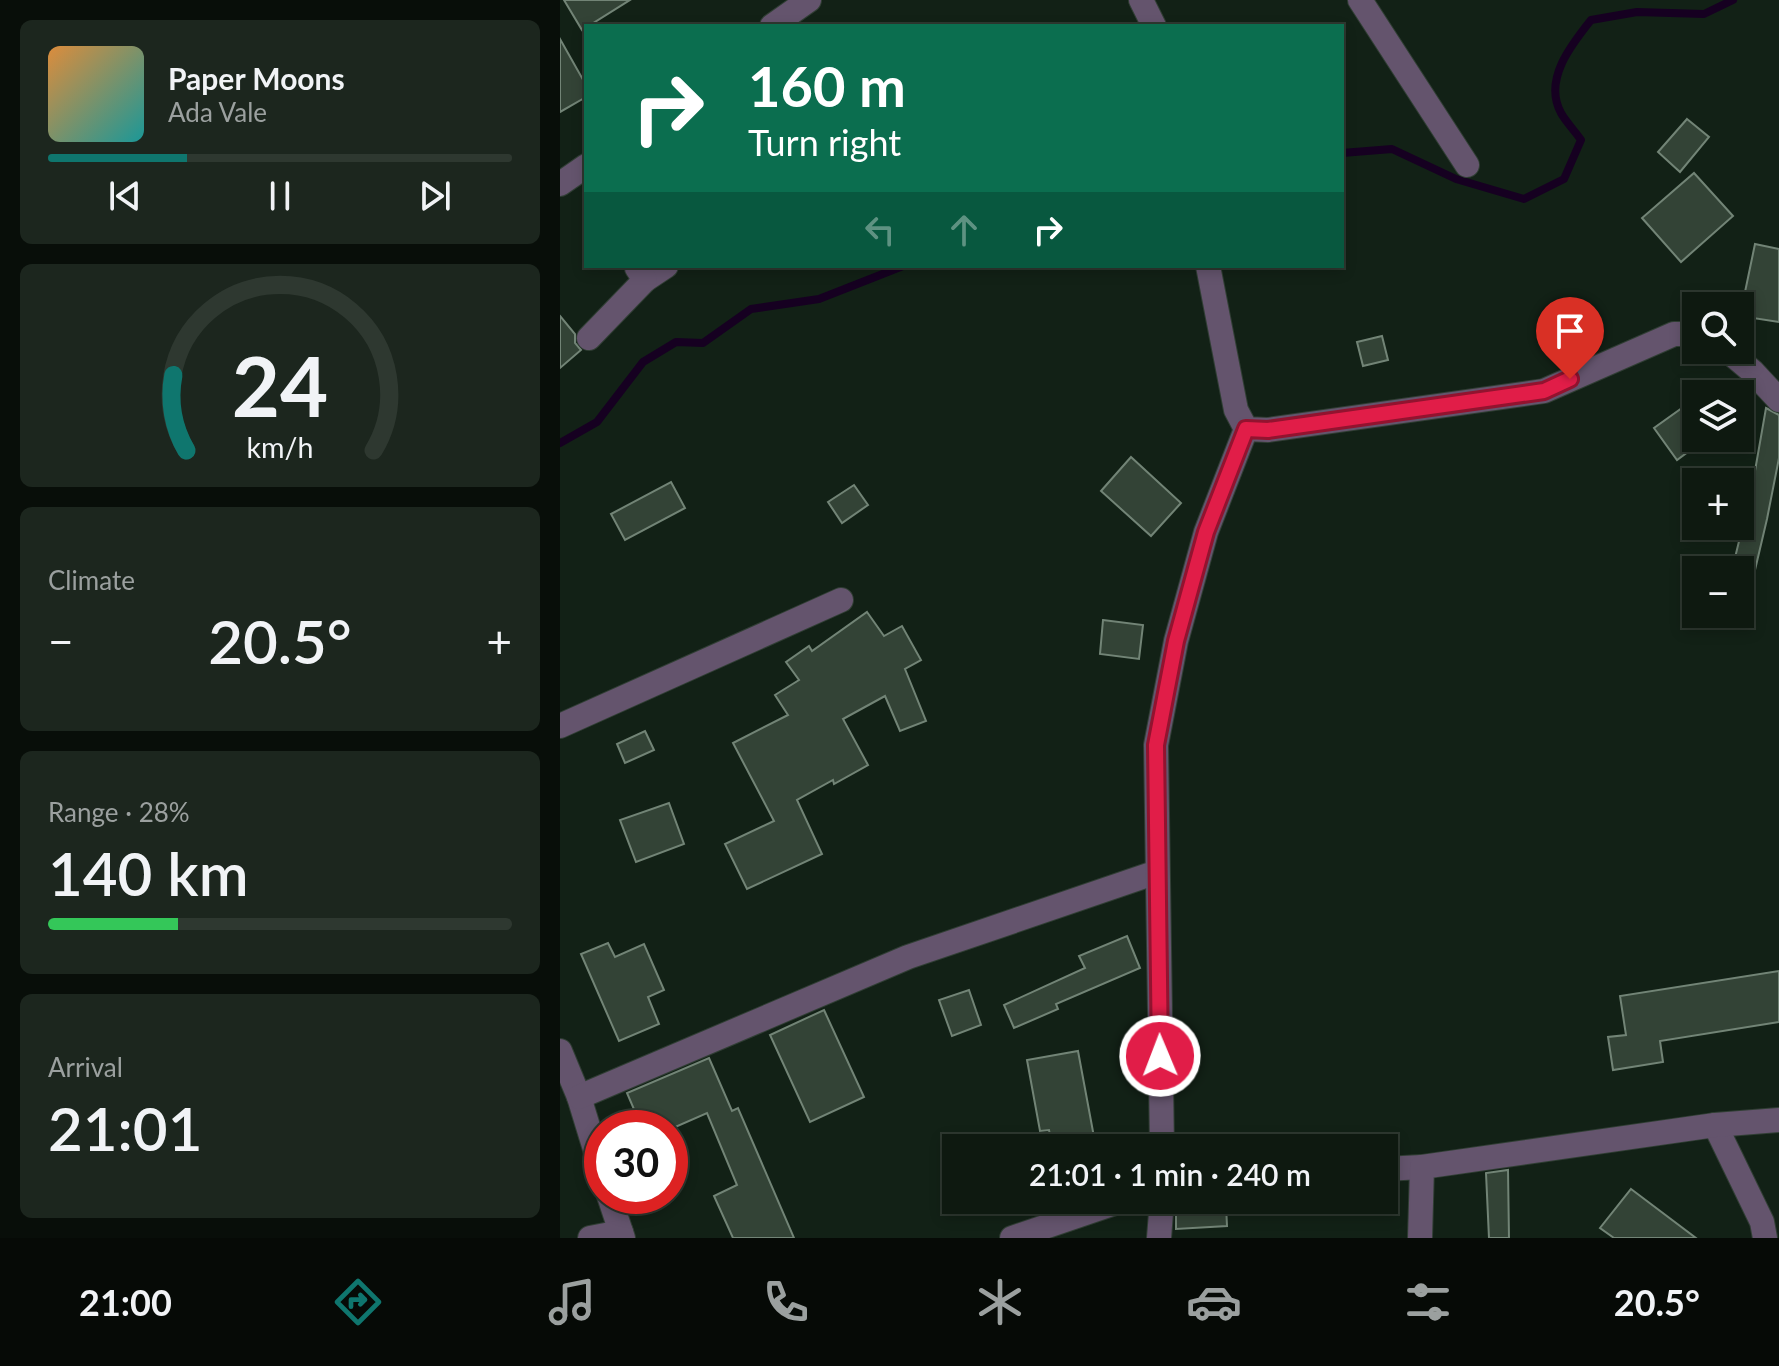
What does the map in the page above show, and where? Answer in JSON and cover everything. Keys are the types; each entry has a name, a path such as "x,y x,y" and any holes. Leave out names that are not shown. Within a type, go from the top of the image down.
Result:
{"street":[{"path":"775,24 809,0"},
{"path":"1141,0 1153,24"},
{"path":"1360,0 1467,165"},
{"path":"1162,1134 1156,745 1176,641 1206,532 1246,429 1236,410 1208,268"},
{"path":"589,338 640,273"},
{"path":"1246,429 1268,430 1544,391 1674,334 1682,334"},
{"path":"1744,364 1779,400"},
{"path":"560,726 841,600"},
{"path":"579,1097 908,957 1157,872"},
{"path":"560,1051 584,1113"},
{"path":"1398,1168 1715,1125 1779,1120"},
{"path":"1715,1125 1769,1227"},
{"path":"1420,1238 1422,1167"},
{"path":"590,1238 622,1235 615,1214"},
{"path":"1012,1238 1083,1214"},
{"path":"1159,1238 1161,1214"}],"building":[{"path":"564,0 630,0 592,24 584,24 582,30"},
{"path":"560,39 584,81 584,98 560,112"},
{"path":"1687,119 1709,137 1680,172 1658,152"},
{"path":"1694,173 1733,216 1681,262 1642,218"},
{"path":"1755,244 1779,249 1779,322 1754,318 1754,292 1745,292"},
{"path":"560,316 575,334 575,343 581,350 560,368"},
{"path":"1382,336 1388,360 1363,366 1357,342"},
{"path":"1682,408 1682,452 1688,452 1677,460 1654,428"},
{"path":"1766,408 1779,415 1779,458 1755,570 1754,556 1735,556 1739,540 1754,540 1754,477"},
{"path":"1131,457 1181,503 1151,536 1101,491"},
{"path":"671,482 685,508 625,540 611,514"},
{"path":"854,485 868,505 842,523 828,502"},
{"path":"867,612 884,636 902,626 921,660 905,669 926,721 900,731 885,696 843,719 868,765 797,800 822,854 747,889 725,844 774,821 733,743 788,715 775,695 799,680 786,662 809,646 812,651"},
{"path":"1103,620 1143,625 1139,659 1100,654"},
{"path":"645,731 654,750 625,763 617,744"},
{"path":"669,803 684,844 636,862 620,820"},
{"path":"1127,936 1140,968 1056,1004 1058,1009 1014,1028 1004,1005 1085,968 1079,956"},
{"path":"608,943 615,957 644,944 664,990 648,997 659,1024 619,1041 581,954"},
{"path":"1779,971 1779,1022 1660,1041 1663,1062 1613,1070 1608,1037 1626,1035 1620,996"},
{"path":"969,990 981,1025 952,1036 939,1000"},
{"path":"824,1010 864,1097 810,1122 770,1035"},
{"path":"1078,1051 1093,1134 1050,1134 1049,1130 1040,1131 1027,1060"},
{"path":"709,1058 732,1111 738,1108 794,1238 733,1238 714,1196 737,1185 707,1113 688,1121 688,1110 634,1110 627,1093"},
{"path":"1508,1170 1509,1238 1489,1238 1486,1173"},
{"path":"1631,1189 1696,1238 1614,1238 1600,1228"},
{"path":"1176,1214 1226,1214 1227,1226 1176,1229"}],"waterway":[{"path":"1344,153 1392,149 1456,179 1524,199 1564,179 1581,140 1561,113 1555,88 1568,52 1591,20 1637,12 1704,14 1733,0"},
{"path":"560,443 597,422 643,362 676,342 703,343 751,309 819,299 898,268"}],"route":[{"path":"1160,1056 1156,745 1176,641 1206,532 1246,429 1268,430 1544,391 1570,379"}]}
